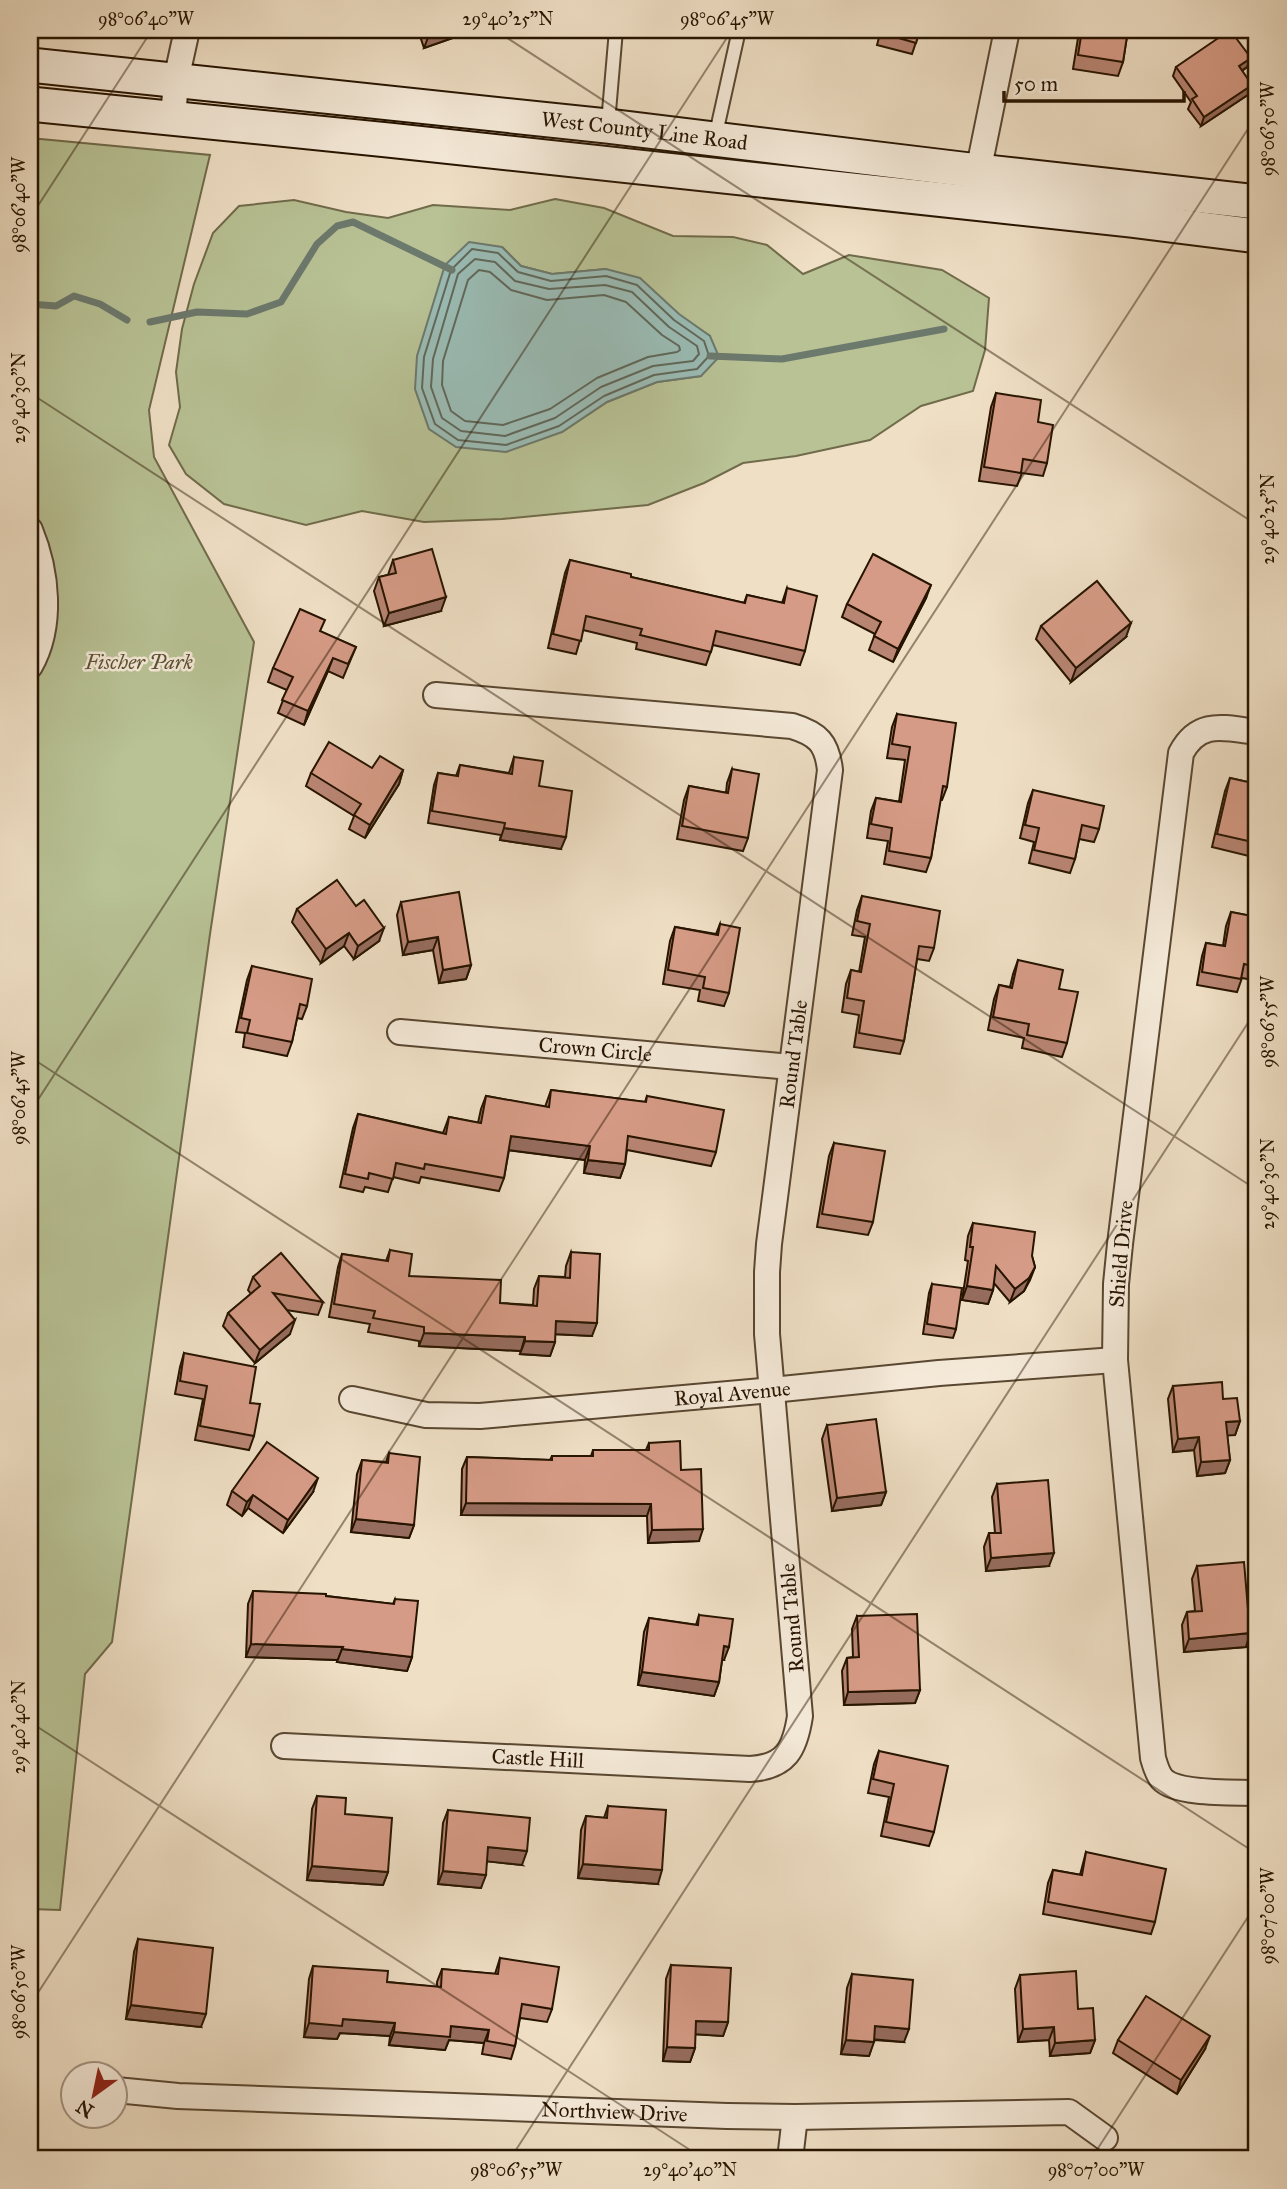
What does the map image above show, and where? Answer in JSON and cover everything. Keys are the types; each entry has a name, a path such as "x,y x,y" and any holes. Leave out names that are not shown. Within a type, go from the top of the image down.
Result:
{"main road":[{"name":"West County Line Road","path":"30,65 607,125 711,157 972,205 1130,220 1257,236"},
{"name":"West County Line Road","path":"30,104 402,142 978,171 1257,202"}],"street":[{"path":"173,119 176,80 187,30"},
{"path":"972,205 1007,30"},
{"path":"30,530 39,550 45,588 43,628 30,666"},
{"name":"Round Table","path":"436,695 792,726 806,730 820,740 828,755 830,770 790,1068 767,1272 766,1334 800,1716 794,1744 787,1755"},
{"name":"Shield Drive","path":"1257,732 1220,727 1208,729 1196,733 1181,753 1120,1244 1116,1284 1115,1360 1156,1769 1163,1780 1183,1788 1257,1793"},
{"name":"Crown Circle","path":"400,1032 790,1068"},
{"name":"Royal Avenue","path":"352,1398 426,1415 480,1416 772,1391 939,1373 1115,1360"},
{"name":"Castle Hill","path":"284,1746 750,1769 775,1764 787,1755"},
{"name":"Northview Drive","path":"130,2091 178,2096 795,2117 1069,2112 1105,2138"},
{"path":"790,2159 795,2117"}],"lane":[{"path":"607,125 616,30"},
{"path":"711,157 739,30"}],"green space":[{"name":"Fischer Park","path":"30,138 210,155 149,410 154,457 254,642 210,934 112,1642 85,1674 60,1910 30,1909"},
{"path":"555,199 604,208 673,236 733,237 767,245 803,274 849,255 942,270 989,298 985,350 973,391 921,406 870,440 796,456 743,463 704,483 648,505 502,519 424,522 362,511 306,525 224,504 186,474 169,445 180,407 176,372 182,329 194,284 213,233 239,206 294,200 388,218 433,205 510,210","holes":["502,247 521,266 552,274 606,269 710,336 701,376 657,382 607,402 562,432"]}],"water":[{"path":"469,242 502,247 521,266 552,274 606,269 640,278 679,314 710,336 719,357 701,376 657,382 607,402 562,432 506,452 456,447 429,429 415,389 417,356 445,265"}],"building":[{"path":"427,30 444,30 429,35"},
{"path":"882,30 920,30 916,43 881,33"},
{"path":"1082,30 1128,30 1123,62 1078,55"},
{"path":"1230,30 1251,58 1239,66 1252,85 1204,117 1192,99 1197,96 1176,67"},
{"path":"996,393 1041,400 1038,422 1053,425 1047,463 1023,459 1021,473 984,467"},
{"path":"432,549 446,597 389,613 379,577 396,573 393,560"},
{"path":"873,554 931,585 898,649 874,636 881,622 847,604"},
{"path":"570,560 745,603 747,595 784,603 787,588 817,596 805,651 716,631 711,652 640,635 642,629 586,616 581,641 553,634"},
{"path":"1097,581 1131,623 1076,668 1041,626"},
{"path":"300,609 325,620 320,631 356,647 348,664 333,658 308,711 282,700 293,677 273,668"},
{"path":"897,714 956,723 947,787 943,786 931,858 889,851 892,828 871,824 876,798 901,802 910,747 892,744"},
{"path":"329,742 372,768 380,756 403,770 370,825 354,815 361,804 311,773"},
{"path":"514,757 543,761 539,786 572,791 566,837 504,828 505,823 432,811 438,773 458,776 460,765 512,774"},
{"path":"732,769 759,774 748,838 682,826 689,786 728,793"},
{"path":"1230,778 1257,784 1257,843 1217,834"},
{"path":"1033,790 1104,806 1099,829 1082,825 1075,859 1034,850 1039,828 1025,825"},
{"path":"337,880 356,906 364,900 384,928 358,946 349,933 326,949 297,909"},
{"path":"459,892 471,965 443,970 438,937 408,942 401,902"},
{"path":"862,896 940,911 934,948 919,946 904,1041 859,1033 864,1001 847,998 851,970 861,972 870,924 857,921"},
{"path":"1231,912 1257,917 1257,967 1244,964 1241,979 1202,972 1206,943 1225,946"},
{"path":"720,924 740,928 729,993 703,988 705,977 668,970 675,927 718,935"},
{"path":"1018,960 1063,970 1059,989 1078,992 1067,1043 1027,1035 1029,1024 993,1017 999,985 1012,988"},
{"path":"252,966 312,979 307,1006 300,1004 292,1042 247,1033 250,1020 241,1018"},
{"path":"551,1090 646,1102 647,1096 724,1110 716,1152 628,1136 625,1164 588,1160 590,1146 511,1136 504,1178 425,1164 424,1169 396,1163 393,1179 369,1173 368,1179 345,1174 358,1114 446,1134 449,1117 481,1123 486,1096 549,1107"},
{"path":"834,1143 885,1151 873,1222 822,1214"},
{"path":"973,1223 1035,1232 1032,1256 1035,1267 1029,1278 1015,1289 996,1266 993,1290 967,1286 973,1247 970,1247"},
{"path":"390,1250 412,1254 409,1276 501,1280 500,1303 537,1306 539,1276 570,1278 571,1252 600,1254 597,1323 556,1321 555,1342 525,1341 525,1337 424,1333 424,1327 373,1318 375,1311 334,1304 342,1254 388,1261"},
{"path":"281,1253 323,1302 273,1293 295,1320 260,1350 228,1313 260,1286 253,1277"},
{"path":"932,1284 962,1288 956,1329 927,1324"},
{"path":"184,1353 256,1367 250,1403 260,1404 254,1436 200,1426 207,1386 180,1381"},
{"path":"1222,1382 1223,1399 1237,1398 1240,1421 1226,1422 1230,1460 1201,1462 1199,1437 1178,1439 1173,1386"},
{"path":"876,1419 886,1492 837,1498 827,1425"},
{"path":"680,1441 681,1470 701,1469 703,1529 652,1530 651,1504 466,1503 467,1457 552,1460 552,1456 593,1456 593,1450 649,1450 649,1443"},
{"path":"267,1442 318,1478 288,1520 253,1495 247,1502 232,1491"},
{"path":"389,1453 420,1457 414,1525 356,1519 362,1460 388,1463"},
{"path":"1048,1480 1054,1553 991,1558 989,1533 1001,1533 997,1484"},
{"path":"1244,1562 1250,1633 1189,1639 1187,1612 1202,1611 1197,1566"},
{"path":"253,1591 326,1594 394,1604 395,1599 418,1601 412,1657 342,1649 343,1647 251,1644"},
{"path":"917,1614 920,1690 848,1692 847,1658 859,1657 857,1616"},
{"path":"699,1615 733,1619 729,1647 724,1646 719,1682 642,1672 649,1618 698,1625"},
{"path":"879,1751 948,1766 934,1832 886,1822 894,1784 873,1779"},
{"path":"317,1796 346,1798 345,1814 392,1818 388,1872 312,1866"},
{"path":"608,1806 666,1810 662,1870 583,1864 586,1816 607,1818"},
{"path":"448,1810 530,1818 527,1851 488,1847 486,1875 443,1871"},
{"path":"1086,1852 1166,1869 1155,1922 1048,1902 1053,1870 1082,1875"},
{"path":"138,1939 213,1948 206,2014 131,2005"},
{"path":"500,1958 559,1967 552,2009 522,2004 515,2046 487,2041 489,2030 451,2026 450,2037 394,2032 395,2023 343,2019 342,2026 309,2023 313,1966 388,1971 387,1982 441,1987 442,1969 498,1974"},
{"path":"671,1965 731,1968 728,2022 696,2021 695,2048 667,2047"},
{"path":"1076,1971 1078,2009 1093,2008 1095,2040 1055,2043 1054,2027 1023,2029 1020,1975"},
{"path":"852,1974 913,1980 909,2029 875,2026 874,2042 846,2040"},
{"path":"1146,1996 1210,2036 1181,2080 1118,2040"},
{"path":"411,2150 438,2153 437,2159 410,2159"}],"waterway":[{"path":"150,322 197,312 247,314 281,302 317,244 337,226 353,222 452,270"},
{"path":"30,304 56,306 74,296 100,304 127,320"},
{"path":"710,356 782,359 944,329"}]}
